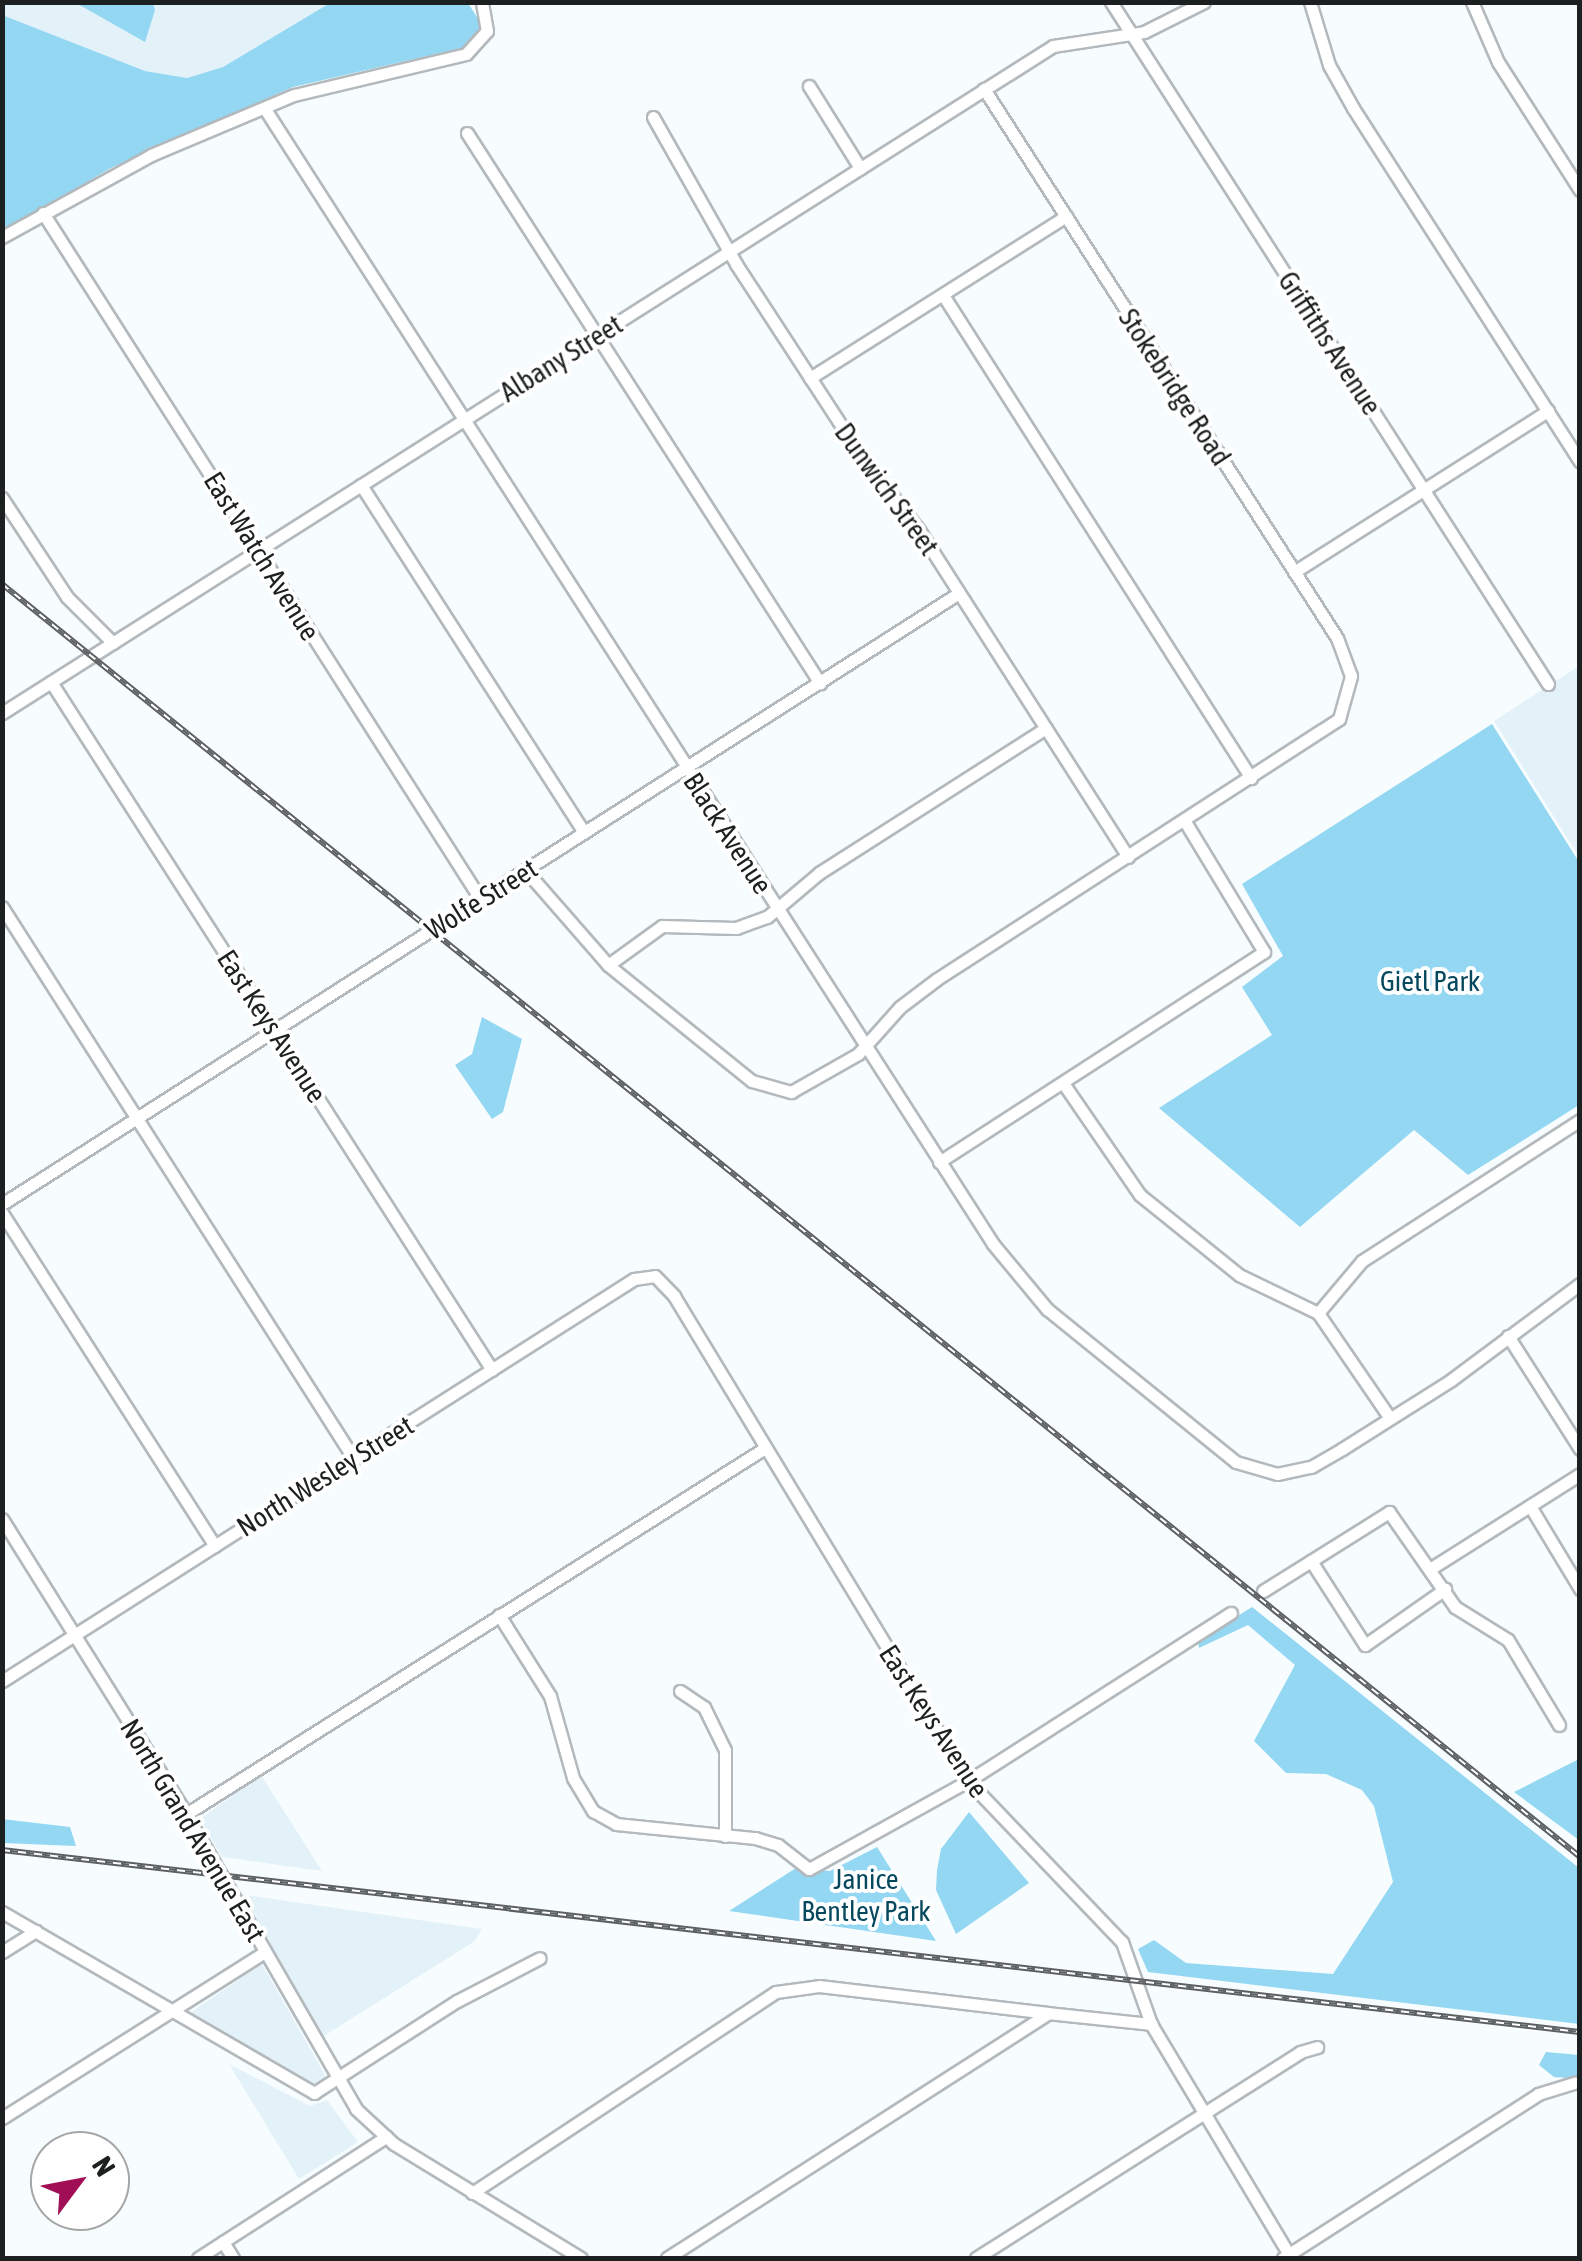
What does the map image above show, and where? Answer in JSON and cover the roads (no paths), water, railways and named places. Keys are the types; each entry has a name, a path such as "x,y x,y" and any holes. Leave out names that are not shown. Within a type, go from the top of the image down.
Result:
{"street":[{"path":"2,237 151,155 309,90 466,54 487,32 482,2"},
{"name":"Griffiths Avenue","path":"1111,2 1548,684"},
{"name":"Albany Street","path":"2,713 1069,38 1130,33 1204,2"},
{"path":"1310,2 1329,65 1352,108 1580,461"},
{"path":"1472,2 1498,62 1580,190"},
{"path":"810,86 860,168"},
{"name":"Stokebridge Road","path":"984,90 1344,651 1355,692 1331,727 1251,778"},
{"name":"Black Avenue","path":"265,109 1008,1266 1047,1309 1236,1462 1277,1474 1311,1467 1390,1418"},
{"name":"Dunwich Street","path":"652,117 729,251 810,378 959,593 1128,856"},
{"path":"467,133 820,683"},
{"name":"East Watch Avenue","path":"42,213 481,900"},
{"path":"810,378 1066,216"},
{"path":"526,872 608,964 767,1090 804,1088 865,1047 912,995 1251,778 943,295"},
{"path":"1294,572 1548,411"},
{"path":"361,485 584,833"},
{"path":"2,498 67,597 113,642"},
{"name":"Wolfe Street","path":"2,1204 959,593"},
{"name":"East Keys Avenue","path":"51,682 492,1370"},
{"path":"608,964 662,926 736,928 778,910 819,873 1046,728"},
{"path":"940,1162 1264,952 1184,820"},
{"path":"2,907 354,1458"},
{"path":"1064,1084 1123,1174 1162,1216 1239,1275 1318,1313 1390,1418 1580,1284"},
{"path":"1318,1313 1362,1262 1580,1120"},
{"path":"2,1213 215,1546"},
{"name":"East Keys Avenue","path":"649,1275 668,1287 968,1781 1122,1942 1151,2024 1288,2257"},
{"name":"North Wesley Street","path":"2,1682 492,1370 649,1275"},
{"path":"1508,1336 1580,1449"},
{"path":"186,1814 764,1448"},
{"path":"1433,1567 1580,1474"},
{"path":"1530,1506 1580,1589"},
{"path":"1263,1591 1389,1512 1433,1567 1464,1616 1508,1640 1559,1725"},
{"name":"North Grand Avenue East","path":"2,1519 186,1814 336,2081 386,2138 581,2258"},
{"path":"1311,1561 1364,1645 1445,1590"},
{"path":"499,1614 550,1696 573,1778 594,1812 616,1824 778,1844 809,1869 968,1781 1231,1612"},
{"path":"680,1690 712,1718 724,1750 725,1836"},
{"path":"2,1912 309,2092 336,2081 457,2001 540,1958"},
{"path":"2,1952 36,1931"},
{"path":"2,2118 265,1952"},
{"path":"472,2193 776,1992 819,1986 1151,2024"},
{"path":"667,2258 1048,2013"},
{"path":"976,2258 1204,2113 1317,2047"},
{"path":"1288,2257 1538,2094 1575,2083"},
{"path":"198,2258 386,2138"},
{"path":"223,2242 233,2258"}],"railway":[{"path":"2,584 1580,1857"},
{"path":"2,1850 1580,2032"}],"park label":[{"name":"Gietl Park","path":"1430,981"},
{"name":"Janice Bentley Park","path":"866,1895"}]}
